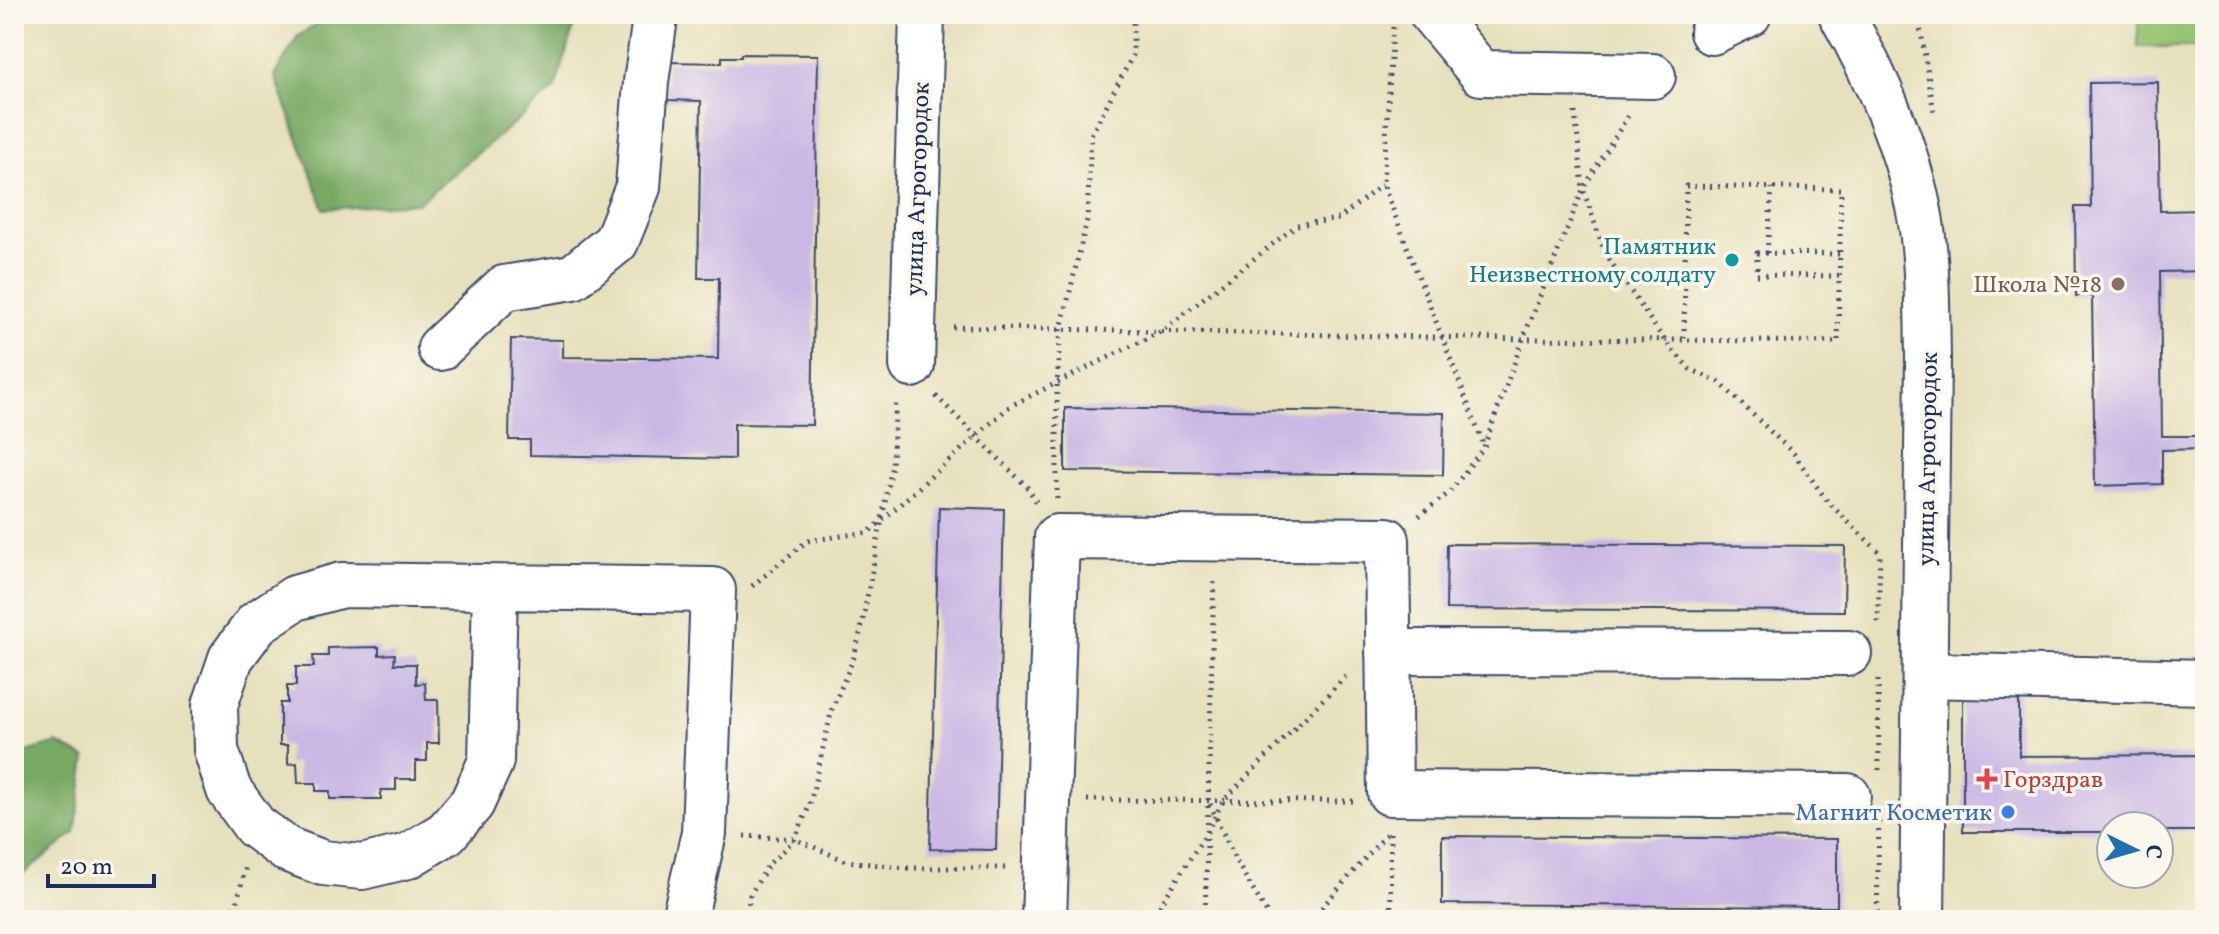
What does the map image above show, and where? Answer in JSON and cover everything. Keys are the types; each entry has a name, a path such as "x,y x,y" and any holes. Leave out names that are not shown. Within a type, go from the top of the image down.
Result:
{"street":[{"path":"440,348 504,288 573,277 616,242 638,187 646,82 657,14"},
{"name":"улица Агрогородок","path":"912,365 922,14"},
{"path":"1432,14 1481,73 1653,76"},
{"name":"улица Агрогородок","path":"1841,14 1887,107 1906,155 1919,209 1927,289 1922,920"},
{"path":"1044,920 1057,537 1387,540 1390,812 1869,797"},
{"path":"495,589 491,761 472,803 446,833 408,856 362,867 323,863 286,849 255,826 229,790 216,750 215,705 231,658 257,623 295,598 342,585 713,590 704,833 684,920 657,920"},
{"path":"1388,652 1868,655"},
{"path":"1925,675 2205,682"}],"path":[{"path":"1057,537 1057,384 1061,329 1087,220 1091,135 1133,55 1133,14"},
{"path":"1394,14 1383,184 1484,447"},
{"path":"1572,75 1583,189 1605,253 1664,340 1690,369 1719,382 1794,454 1827,501 1880,553 1868,655 1869,797 1877,920"},
{"path":"1387,540 1450,492 1484,447 1583,189 1653,76"},
{"path":"712,619 807,541 869,532 1010,406 1162,331 1297,225 1339,219 1383,184"},
{"path":"988,327 1523,339 1838,342 1841,189 1686,186 1684,340"},
{"path":"1767,253 1772,188"},
{"path":"1839,276 1757,275 1757,253 1840,254"},
{"path":"746,920 750,895 769,864 795,839 810,804 832,709 854,657 892,466 896,383 912,365"},
{"path":"943,403 1028,488 1057,537"},
{"path":"1205,920 1214,538"},
{"path":"1151,920 1223,801 1352,670 1388,652"},
{"path":"1048,800 1372,801 1390,812"},
{"path":"1208,801 1236,861 1271,920"},
{"path":"1311,920 1390,812"},
{"path":"1390,812 1391,920"},
{"path":"222,920 237,902 255,826"},
{"path":"704,833 795,839 846,861 906,868 1046,868"}],"green space":[{"path":"331,14 588,14 574,26 555,89 418,203 324,209 275,76 297,37"},
{"path":"2138,14 2205,14 2205,47 2138,47"},
{"path":"57,743 86,758 75,833 14,881 14,753 17,755"}],"building":[{"path":"741,54 818,55 812,425 734,424 734,459 530,455 530,440 509,440 511,339 563,340 563,357 718,359 719,278 698,278 701,101 667,100 667,62 722,63 722,57 741,57"},
{"name":"Школа №18","path":"2158,82 2160,211 2205,210 2205,271 2160,272 2162,436 2205,436 2205,449 2162,450 2162,484 2095,486 2092,296 2076,296 2075,207 2091,207 2089,83"},
{"path":"1065,408 1444,413 1443,475 1065,471"},
{"path":"939,507 1004,509 996,850 930,849"},
{"path":"1447,544 1845,546 1844,611 1446,609"},
{"path":"379,647 379,655 395,654 394,664 416,664 416,684 425,683 426,700 438,700 439,743 427,743 427,761 416,761 416,779 396,779 396,790 381,790 381,799 330,799 330,791 316,791 316,783 298,783 297,763 288,764 288,745 280,745 280,703 287,703 287,686 296,686 296,667 314,667 313,656 328,656 328,648"},
{"path":"1963,691 2019,691 2019,756 2205,755 2205,831 2175,831 2175,810 2095,810 2095,832 1963,832"},
{"path":"1442,836 1837,839 1837,907 1442,904"}],"place":[{"name":"Памятник Неизвестному солдату","path":"1732,260"},
{"name":"Школа №18","path":"2118,284"},
{"name":"Горздрав","path":"1987,779"},
{"name":"Магнит Косметик","path":"2008,812"}]}
